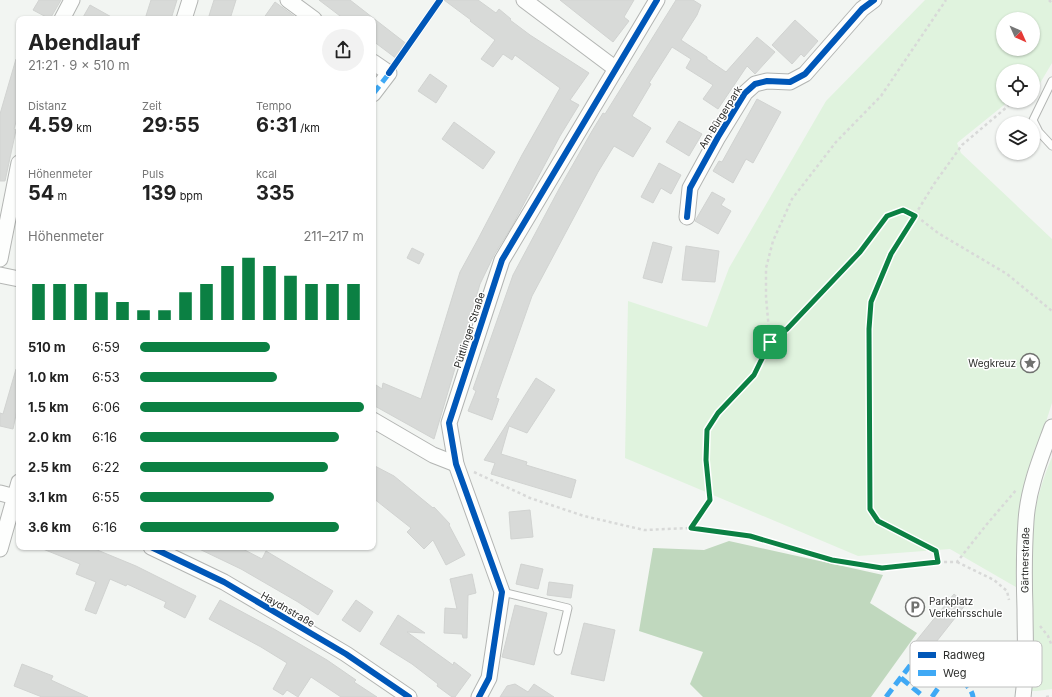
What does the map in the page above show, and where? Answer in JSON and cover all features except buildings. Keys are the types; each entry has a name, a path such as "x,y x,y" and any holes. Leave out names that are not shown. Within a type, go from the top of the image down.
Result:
{"street":[{"path":"64,16 72,0"},
{"path":"185,16 190,0"},
{"path":"288,0 310,16"},
{"path":"524,0 616,69"},
{"name":"Püttlinger Straße","path":"479,697 489,678 502,592 456,464 449,423 502,260 657,0"},
{"name":"Am Bürgerpark","path":"688,217 690,188 718,137 745,93 755,84 767,81 790,82 806,74 862,9 874,0"},
{"path":"376,64 389,73 376,90"},
{"path":"0,259 16,178"},
{"path":"0,275 16,278"},
{"path":"376,422 433,455 456,464"},
{"name":"Gärtnerstraße","path":"1026,641 1026,520 1034,480 1052,427"},
{"path":"0,549 11,496 16,487"},
{"name":"Haydnstraße","path":"157,550 237,590 346,654 409,697"},
{"name":"Gärtnerstraße","path":"1023,697 1024,687"}],"lane":[{"path":"1052,81 1033,120 1039,132 1052,146"},
{"path":"502,592 568,608 558,651"}],"path":[{"path":"770,342 766,298 766,268 773,242 792,199 836,142 881,96 946,0"},
{"path":"1048,0 1052,3"},
{"path":"938,562 936,551 878,521 870,509 869,329 871,302 891,254 962,145 1006,108"},
{"path":"691,528 710,500 706,460 707,430 718,413 754,375 770,342 787,329 860,252 887,216 903,210 915,216 938,233 1007,274 1052,311"},
{"path":"456,464 530,498 584,516 644,530 691,528 750,536 832,560 882,568 938,562 957,562 994,580 1007,591 1010,605"},
{"path":"957,562 1006,499 1022,483 1034,480"},
{"path":"1046,697 1052,696"}],"green space":[{"path":"925,0 1052,0 1052,63 1040,83 1040,64 996,64 996,108 1000,108 957,143 961,153 1052,239 1052,403 1027,481 1021,590 950,549 858,556 625,458 628,301 707,327 729,268 826,101"},
{"path":"1052,457 1052,689 1031,691 1031,687 1042,687 1042,641 1031,641 1032,526 1035,508 1045,474"},
{"path":"729,541 883,575 870,603 917,633 871,697 703,697 690,684 703,652 639,631 653,548 704,550"}],"marked path":[{"path":"376,90 391,71"},
{"path":"886,697 910,666"},
{"path":"901,678 910,685"},
{"path":"912,687 924,697"},
{"path":"932,697 939,687"},
{"path":"968,687 973,697"}],"cycle path":[{"path":"389,73 440,0"},
{"path":"479,697 489,678 502,592 456,464 449,423 502,260 657,0"},
{"path":"687,217 690,188 718,137 745,93 755,84 767,81 790,82 805,74 862,9 874,0"},
{"path":"157,550 224,582 346,654 409,697"}],"place":[{"name":"Wegkreuz","path":"1030,363"},
{"name":"Parkplatz Verkehrsschule","path":"915,607"}],"route":[{"path":"903,210 915,216 891,254 871,302 869,329 870,509 878,521 936,551 938,562 882,568 832,560 750,536 691,528 710,500 706,460 707,430 718,413 754,375 770,342 787,329 860,252 887,216 903,210"}]}
